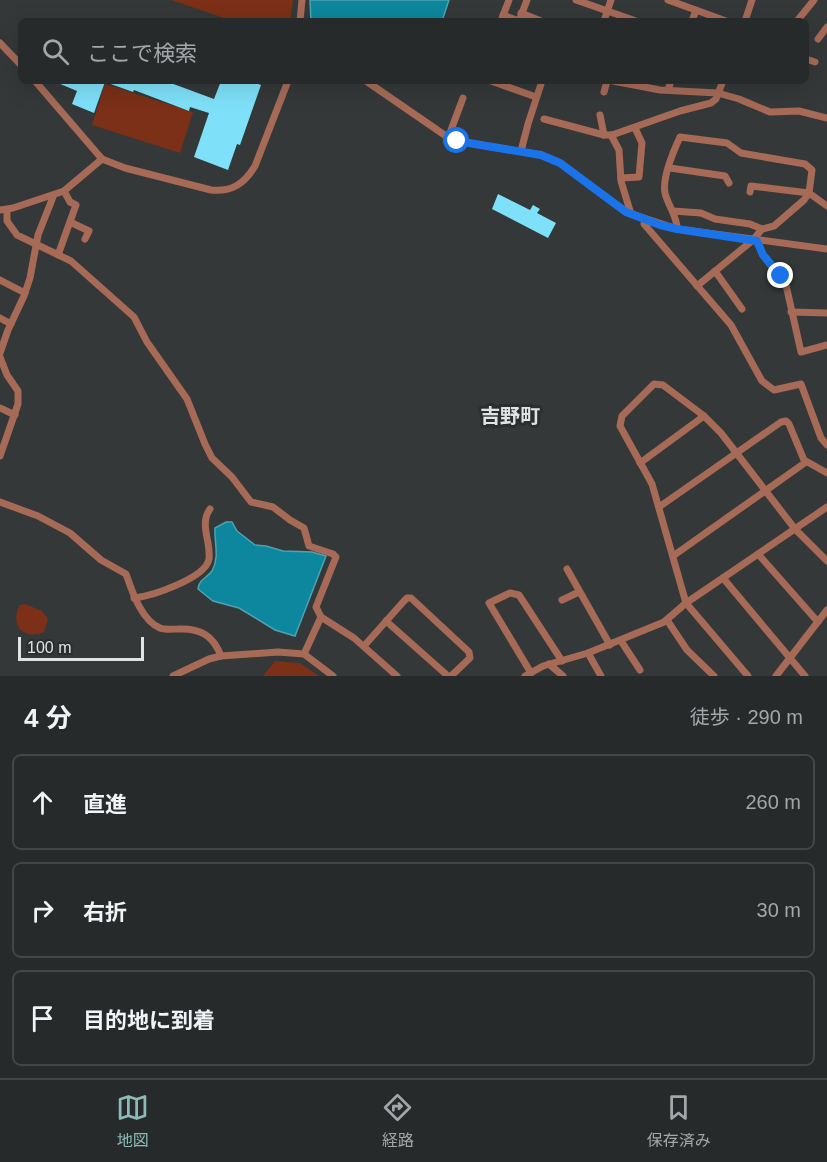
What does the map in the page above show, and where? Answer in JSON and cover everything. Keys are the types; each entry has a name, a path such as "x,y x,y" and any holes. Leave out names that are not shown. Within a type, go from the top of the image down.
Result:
{"street":[{"path":"300,18 302,0"},
{"path":"502,18 509,0"},
{"path":"520,18 526,0"},
{"path":"576,0 628,18"},
{"path":"605,18 611,0"},
{"path":"668,0 718,18"},
{"path":"746,18 752,0"},
{"path":"799,18 814,0"},
{"path":"693,18 696,10"},
{"path":"522,13 534,18"},
{"path":"818,39 827,27"},
{"path":"0,56 2,44"},
{"path":"2,44 18,62"},
{"path":"809,60 815,62"},
{"path":"38,84 102,159 124,168 222,191 232,189 249,177 287,84"},
{"path":"370,84 457,141 541,155 560,163 631,214 677,229 827,249"},
{"path":"499,84 536,97"},
{"path":"521,151 541,84"},
{"path":"604,92 606,84"},
{"path":"631,84 668,90 718,93 771,112 799,111 827,118"},
{"path":"668,90 670,84"},
{"path":"544,119 608,135 711,103 716,99 722,84"},
{"path":"450,138 463,98"},
{"path":"600,115 608,135 619,150 621,178 631,214"},
{"path":"621,178 639,177 642,143 635,128"},
{"path":"673,211 701,213 715,219 750,224 762,229 774,226 809,194 812,170 809,166 741,153 728,143 680,137 665,192 677,221 677,229"},
{"path":"102,159 64,191 53,197 4,210 10,229 37,246 71,261 134,317 147,342 188,399 205,444 213,458 232,477 243,495 250,502 273,507 290,520 299,523 304,528 309,546 336,557 316,607 321,617 364,646 397,676"},
{"path":"670,168 725,176 729,183"},
{"path":"750,192 751,186 809,194 827,206"},
{"path":"58,255 76,205 70,202 64,191"},
{"path":"0,456 15,415 18,391 7,375 0,357 2,343 25,293 38,236 53,197"},
{"path":"645,219 644,224 731,325 757,372 769,387 778,390 801,384 827,445"},
{"path":"70,222 88,231 86,238"},
{"path":"697,286 755,240 762,229"},
{"path":"755,240 763,255 786,285 801,352 827,345"},
{"path":"715,271 742,309"},
{"path":"0,280 25,293"},
{"path":"791,312 827,313"},
{"path":"0,318 11,324"},
{"path":"748,676 687,603 652,484 620,426 620,421 654,384 663,385 721,432 795,529 827,561"},
{"path":"0,408 15,415"},
{"path":"640,463 704,416"},
{"path":"658,507 781,422 786,421 789,424 801,456 806,462 827,472"},
{"path":"673,556 806,462"},
{"path":"0,502 38,516 77,537 101,560 126,574 134,598 141,610 155,625 166,630 190,628 199,630 213,639 221,656"},
{"path":"562,661 519,595 510,593 489,603 528,675 549,664 562,661 588,653 621,641 667,620 687,603 827,507"},
{"path":"134,598 159,593 196,575 206,566 209,554 204,519 210,509"},
{"path":"758,554 818,622"},
{"path":"567,569 610,645"},
{"path":"723,578 806,676"},
{"path":"562,600 579,592"},
{"path":"364,646 386,621 407,598 414,601 469,652 470,658 449,676 386,621"},
{"path":"776,676 827,610"},
{"path":"304,654 321,617"},
{"path":"667,620 687,650 712,675"},
{"path":"621,641 640,670"},
{"path":"173,676 209,659 221,656 278,652 304,654 333,676"},
{"path":"588,653 601,676"},
{"path":"549,664 563,676"}],"shaded area":[{"path":"171,0 293,0 290,18 224,18"},
{"path":"105,84 193,112 180,153 92,125"},
{"path":"25,604 42,611 48,619 44,632 30,634 20,629 17,624 17,612 20,605"},
{"path":"275,661 300,663 319,676 263,676"}],"water":[{"path":"310,0 449,0 443,18 311,18"},
{"path":"226,522 232,522 237,531 255,545 283,551 312,552 326,556 295,636 275,630 239,608 213,601 198,589 214,565 215,528"}],"building":[{"path":"60,84 104,84 94,113 72,104 77,91"},
{"path":"111,84 173,84 214,99 220,84 261,85 240,145 237,144 228,170 194,157 209,113 190,107 189,111 134,90 133,92"},
{"path":"498,194 530,210 533,205 540,209 537,213 556,223 548,238 492,209"}],"district":[{"name":"吉野町","path":"510,416"}],"route":[{"path":"457,141 541,155 560,163 626,212 660,225 757,241 763,255 781,276"}]}
